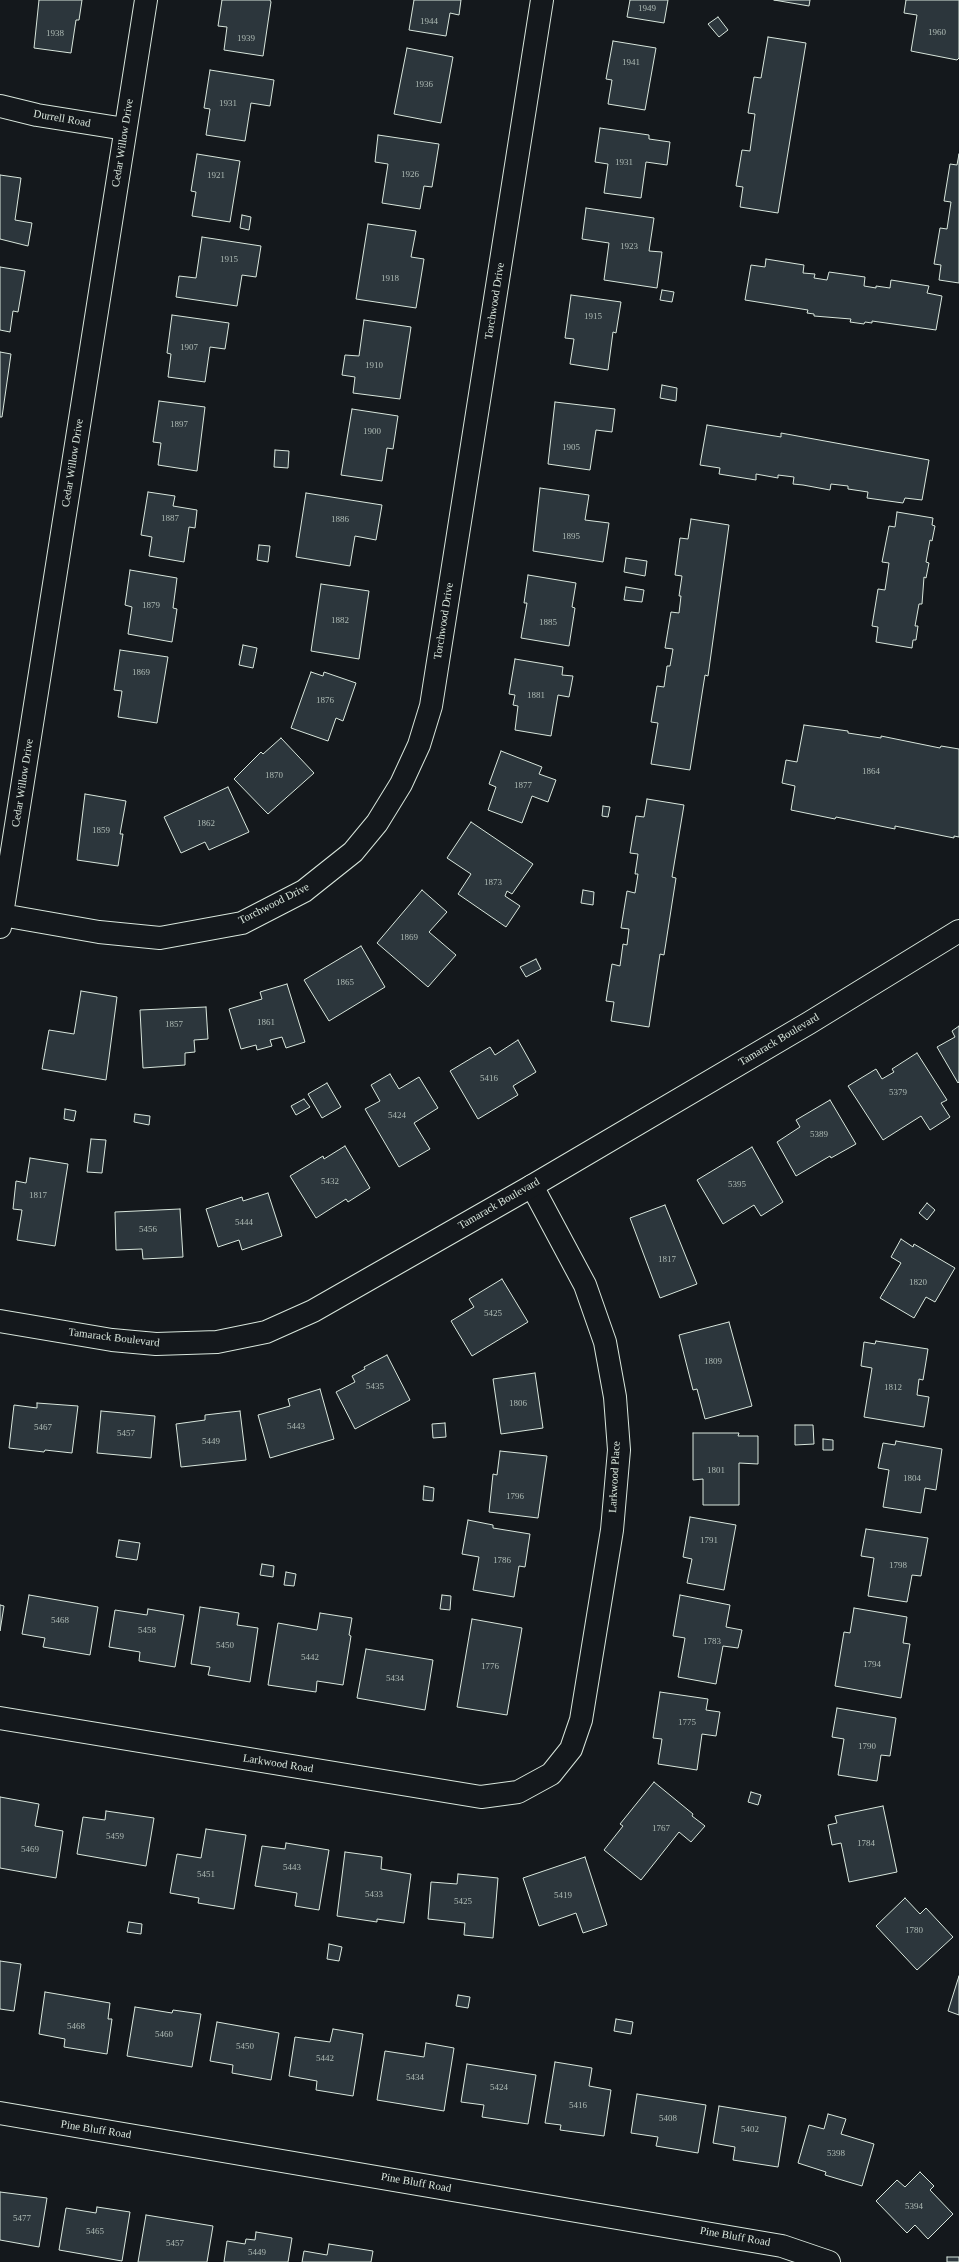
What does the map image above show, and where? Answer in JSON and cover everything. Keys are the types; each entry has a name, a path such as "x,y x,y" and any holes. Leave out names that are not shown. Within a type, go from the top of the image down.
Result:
{"street":[{"name":"Cedar Willow Drive","path":"1,921 146,0"},
{"name":"Torchwood Drive","path":"1,921 160,938 242,923 304,891 353,852 377,823 401,784 419,746 431,706 542,0"},
{"name":"Durrell Road","path":"0,106 37,115 125,129"},
{"name":"Tamarack Boulevard","path":"0,1321 112,1340 156,1344 217,1342 266,1332 313,1311 532,1186 809,1023 959,931"},
{"name":"Larkwood Place","path":"532,1186 585,1285 605,1342 615,1398 619,1450 612,1530 581,1720 571,1750 551,1774"},
{"name":"Larkwood Road","path":"0,1718 481,1797 518,1792 551,1774"},
{"name":"Pine Bluff Road","path":"0,2114 782,2246 829,2262"}],"building":[{"path":"39,0 82,0 79,20 76,20 71,53 34,48"},
{"path":"222,0 270,0 271,2 263,56 224,50 227,27 218,26"},
{"path":"414,0 461,0 459,15 450,13 446,36 409,30"},
{"path":"630,0 668,0 664,23 627,17"},
{"path":"774,0 810,0 809,6"},
{"path":"906,0 959,0 959,58 957,60 911,51 917,15 904,13"},
{"path":"718,17 728,30 719,37 708,24"},
{"path":"768,37 806,43 778,213 740,207 743,187 736,186 742,150 750,151 755,114 748,113 754,77 761,78"},
{"path":"613,41 656,48 645,110 608,104 612,80 606,79"},
{"path":"407,48 453,57 441,123 394,114"},
{"path":"210,70 274,80 270,106 251,103 245,141 206,135 210,109 204,108"},
{"path":"600,128 649,135 649,139 670,142 667,165 646,162 641,198 604,193 608,164 595,162"},
{"path":"378,135 439,144 432,187 424,186 420,209 382,203 388,164 375,162"},
{"path":"197,154 240,161 230,222 192,216 196,192 191,191"},
{"path":"959,154 959,283 939,280 941,265 934,264 940,228 947,229 951,202 944,201 950,164 957,165"},
{"path":"0,175 21,178 15,220 32,223 28,246 0,239"},
{"path":"586,208 654,218 649,251 662,252 657,288 604,280 609,243 582,239"},
{"path":"242,215 251,217 249,230 240,228"},
{"path":"368,224 416,231 411,257 424,259 416,308 356,299"},
{"path":"202,237 261,246 256,277 242,275 237,306 176,297 179,276 196,278"},
{"path":"766,259 804,265 803,273 815,274 814,278 827,280 829,272 865,277 864,286 876,288 876,286 890,288 891,280 929,286 927,293 942,296 936,330 872,321 872,323 865,322 864,324 850,322 851,319 814,316 814,314 807,313 808,310 745,300 751,265 765,267"},
{"path":"0,267 25,271 18,312 13,311 10,332 0,330"},
{"path":"662,290 674,292 672,302 660,300"},
{"path":"571,295 621,302 616,333 613,332 608,370 570,364 574,339 565,338"},
{"path":"172,315 229,323 225,349 210,347 205,382 168,377 171,354 167,353"},
{"path":"364,320 411,327 400,399 353,393 355,377 342,375 345,355 359,356"},
{"path":"0,352 11,354 2,417 0,417"},
{"path":"662,385 677,388 676,401 660,398"},
{"path":"159,401 205,407 197,471 158,465 161,443 153,442"},
{"path":"555,402 615,409 612,432 596,430 590,470 548,464"},
{"path":"352,409 398,416 393,449 387,448 382,481 341,475"},
{"path":"707,425 781,437 781,433 929,460 922,500 905,498 903,503 867,498 868,492 848,489 848,486 831,484 830,490 793,484 794,477 778,475 778,478 756,474 756,480 719,474 720,468 700,465"},
{"path":"275,450 289,451 288,468 274,467"},
{"path":"540,488 589,495 585,520 609,523 603,562 533,551"},
{"path":"148,492 175,496 173,506 197,510 195,528 189,527 184,562 149,556 152,537 141,535"},
{"path":"306,493 382,505 376,540 355,536 350,566 296,557"},
{"path":"897,512 933,518 932,525 935,526 932,541 930,540 926,562 929,563 926,578 924,577 922,604 919,604 915,626 918,626 916,640 913,640 912,648 876,642 878,627 872,626 878,589 885,590 889,563 882,562 889,526 895,527"},
{"path":"691,519 729,525 708,676 705,675 690,770 651,764 658,723 651,722 657,686 664,687 667,666 670,666 673,649 665,648 671,612 679,613 681,596 679,596 682,576 675,575 680,538 688,539"},
{"path":"259,545 270,546 268,562 257,560"},
{"path":"626,558 647,561 645,576 624,572"},
{"path":"130,570 177,578 173,608 177,609 172,642 128,634 132,607 125,605"},
{"path":"528,575 576,583 572,607 575,608 569,646 521,638 527,603 524,603"},
{"path":"321,584 369,591 359,659 311,651"},
{"path":"626,587 644,590 642,602 624,600"},
{"path":"243,645 257,648 253,668 239,665"},
{"path":"120,650 168,657 157,723 118,717 122,691 114,690"},
{"path":"515,659 563,667 562,675 573,676 569,697 558,695 551,736 515,730 518,706 513,705 515,695 509,694"},
{"path":"311,672 323,676 324,672 356,683 343,721 336,718 328,741 291,728"},
{"path":"804,725 848,731 848,733 881,738 881,736 940,748 941,746 959,749 959,837 954,836 954,838 895,826 895,829 836,817 835,819 791,810 795,786 782,783 786,760 797,762"},
{"path":"281,738 314,773 268,814 234,779 261,752 263,754"},
{"path":"501,751 542,767 539,774 556,780 548,802 532,796 522,823 488,810 496,787 489,784"},
{"path":"228,787 249,832 209,850 205,842 181,853 164,817"},
{"path":"85,794 126,801 120,834 123,834 118,866 77,860"},
{"path":"647,799 684,805 672,877 676,878 664,955 660,954 649,1027 611,1021 614,1002 606,1001 612,964 620,966 623,944 627,945 629,929 621,928 627,891 635,893 638,874 635,874 638,854 630,853 636,816 644,817"},
{"path":"603,806 610,807 608,817 602,816"},
{"path":"471,822 533,864 512,894 507,891 505,896 520,906 506,927 458,894 471,874 447,858"},
{"path":"422,890 447,912 429,932 456,955 428,987 377,943"},
{"path":"583,890 594,892 593,905 581,903"},
{"path":"361,946 385,987 329,1021 304,980"},
{"path":"536,959 541,969 526,977 520,967"},
{"path":"287,984 305,1042 286,1048 282,1037 270,1040 272,1046 257,1050 256,1045 241,1049 229,1009 262,999 260,992"},
{"path":"81,991 117,997 106,1080 42,1069 49,1030 74,1034"},
{"path":"206,1007 208,1039 194,1040 195,1052 185,1053 185,1065 143,1068 140,1010"},
{"path":"959,1026 958,1083 937,1047 955,1037 952,1031"},
{"path":"518,1040 536,1072 513,1086 518,1095 478,1119 450,1071 490,1047 495,1055"},
{"path":"917,1053 947,1100 941,1103 950,1117 930,1130 921,1116 883,1140 848,1086 876,1069 882,1079 894,1072 892,1069"},
{"path":"390,1074 399,1089 419,1077 438,1108 414,1123 430,1149 399,1167 365,1109 380,1101 371,1085"},
{"path":"327,1083 341,1107 322,1118 308,1094"},
{"path":"304,1099 310,1107 296,1115 291,1106"},
{"path":"830,1100 856,1144 831,1158 830,1156 796,1176 777,1142 800,1127 796,1120"},
{"path":"65,1109 76,1111 74,1121 64,1119"},
{"path":"135,1114 150,1116 149,1125 134,1122"},
{"path":"91,1139 106,1140 102,1173 87,1172"},
{"path":"345,1146 370,1188 348,1202 346,1199 316,1218 290,1176 323,1156 324,1159"},
{"path":"752,1147 783,1202 761,1216 754,1205 723,1224 697,1180"},
{"path":"30,1158 68,1164 55,1246 17,1240 22,1210 13,1209 16,1181 26,1183"},
{"path":"268,1193 282,1236 242,1250 239,1240 218,1247 206,1209 242,1197 243,1201"},
{"path":"927,1203 935,1210 927,1220 919,1213"},
{"path":"665,1205 697,1284 660,1298 630,1218"},
{"path":"180,1209 183,1257 143,1259 142,1249 116,1250 115,1212"},
{"path":"901,1239 913,1247 914,1244 955,1268 935,1302 926,1297 914,1318 880,1298 901,1263 891,1257"},
{"path":"502,1279 528,1322 472,1356 451,1321 474,1307 469,1299"},
{"path":"729,1322 752,1406 705,1419 697,1389 693,1390 679,1335"},
{"path":"876,1341 928,1349 923,1380 919,1379 917,1395 929,1397 924,1427 864,1417 872,1368 861,1366 864,1342 875,1344"},
{"path":"387,1355 410,1400 355,1429 336,1392 355,1382 352,1376 365,1369 364,1367"},
{"path":"535,1373 543,1428 501,1434 493,1379"},
{"path":"320,1389 334,1439 270,1458 258,1415 290,1406 288,1399"},
{"path":"37,1403 78,1406 72,1453 45,1450 44,1452 9,1448 14,1405 37,1408"},
{"path":"101,1411 155,1416 151,1458 97,1453"},
{"path":"240,1411 246,1460 181,1467 176,1424 205,1420 205,1415"},
{"path":"445,1423 446,1437 433,1438 432,1424"},
{"path":"795,1425 813,1425 814,1444 795,1445"},
{"path":"693,1433 739,1433 738,1436 758,1436 758,1464 739,1463 739,1505 703,1505 703,1479 693,1480"},
{"path":"823,1439 833,1440 833,1450 823,1450"},
{"path":"896,1441 942,1449 936,1490 925,1488 921,1513 883,1507 889,1470 878,1468 883,1443 895,1445"},
{"path":"500,1451 547,1456 538,1518 489,1512 493,1474 497,1475"},
{"path":"424,1486 434,1488 433,1501 423,1500"},
{"path":"690,1517 736,1525 724,1590 687,1583 692,1559 683,1557"},
{"path":"468,1520 493,1525 493,1528 530,1534 525,1567 519,1566 514,1597 473,1590 479,1557 462,1554"},
{"path":"866,1529 928,1538 921,1576 912,1575 907,1602 868,1596 874,1558 861,1556"},
{"path":"119,1540 140,1543 137,1560 116,1557"},
{"path":"262,1564 274,1566 273,1577 260,1575"},
{"path":"286,1572 296,1574 294,1586 284,1585"},
{"path":"29,1595 98,1607 90,1655 43,1647 45,1638 22,1634"},
{"path":"442,1595 451,1596 450,1610 440,1609"},
{"path":"680,1595 730,1605 726,1627 742,1630 738,1648 723,1646 716,1684 678,1677 685,1638 673,1636"},
{"path":"0,1605 4,1606 0,1631"},
{"path":"200,1607 239,1613 237,1625 258,1628 250,1682 208,1675 210,1667 191,1664"},
{"path":"854,1608 907,1617 903,1643 910,1644 901,1698 835,1686 844,1632 850,1633"},
{"path":"148,1609 184,1615 175,1667 139,1661 140,1652 109,1647 115,1610 147,1615"},
{"path":"320,1613 352,1618 349,1635 351,1636 343,1685 317,1681 316,1692 268,1685 278,1623 317,1630"},
{"path":"472,1619 522,1628 507,1715 457,1707"},
{"path":"366,1649 433,1660 425,1710 357,1698"},
{"path":"660,1692 708,1699 706,1710 720,1712 716,1736 702,1734 697,1770 658,1764 662,1739 653,1738"},
{"path":"837,1708 896,1718 890,1756 881,1755 877,1781 838,1775 844,1739 832,1737"},
{"path":"654,1782 693,1814 692,1816 705,1826 691,1842 679,1832 641,1880 604,1850 623,1826 620,1824"},
{"path":"751,1792 761,1795 758,1805 748,1802"},
{"path":"0,1797 39,1804 35,1826 63,1831 56,1878 0,1868"},
{"path":"883,1806 897,1872 849,1882 841,1843 832,1845 828,1825 837,1823 835,1816"},
{"path":"106,1811 154,1818 146,1866 77,1854 83,1817 105,1820"},
{"path":"206,1829 246,1835 234,1909 198,1903 199,1898 170,1893 177,1854 201,1858"},
{"path":"286,1843 329,1850 319,1910 295,1906 297,1893 255,1886 262,1846 285,1849"},
{"path":"345,1852 382,1857 381,1869 411,1874 404,1923 377,1919 377,1922 337,1916"},
{"path":"585,1857 607,1925 583,1933 576,1913 539,1926 523,1878"},
{"path":"458,1874 498,1878 493,1938 464,1935 465,1923 428,1919 431,1882 457,1884"},
{"path":"905,1898 920,1914 926,1908 953,1937 917,1970 876,1926"},
{"path":"129,1922 142,1924 141,1934 127,1932"},
{"path":"329,1944 342,1947 339,1961 327,1959"},
{"path":"0,1961 21,1964 14,2011 0,2009"},
{"path":"959,1976 959,2015 948,2011"},
{"path":"45,1992 110,2003 108,2019 112,2019 107,2054 64,2047 65,2039 39,2034"},
{"path":"458,1995 470,1997 468,2008 456,2006"},
{"path":"135,2007 172,2013 173,2010 201,2014 192,2067 127,2056"},
{"path":"616,2019 633,2022 631,2034 614,2031"},
{"path":"217,2022 279,2033 271,2080 232,2073 233,2065 210,2061"},
{"path":"333,2029 363,2034 353,2096 316,2090 317,2081 289,2076 295,2037 330,2042"},
{"path":"426,2043 454,2048 444,2111 377,2100 385,2051 424,2057"},
{"path":"555,2062 592,2068 589,2086 611,2090 604,2136 560,2130 561,2125 545,2123"},
{"path":"467,2064 536,2075 528,2124 482,2117 484,2105 461,2102"},
{"path":"637,2094 706,2105 698,2153 656,2146 658,2137 631,2133"},
{"path":"719,2106 786,2117 778,2167 733,2160 735,2147 713,2143"},
{"path":"828,2114 846,2119 841,2134 874,2144 862,2186 825,2175 826,2172 798,2163 809,2125 824,2129"},
{"path":"920,2172 934,2186 930,2190 953,2214 928,2239 915,2225 907,2233 876,2201 897,2180 905,2187"},
{"path":"0,2192 47,2198 39,2247 0,2240"},
{"path":"97,2207 130,2212 122,2261 59,2250 66,2208 96,2213"},
{"path":"146,2215 213,2226 207,2262 138,2262"},
{"path":"256,2232 292,2238 288,2262 224,2262 227,2241 245,2244 246,2239 255,2240"},
{"path":"329,2244 373,2251 371,2262 302,2262 304,2251 327,2255"},
{"path":"947,2257 959,2257 959,2262 947,2262"}]}
